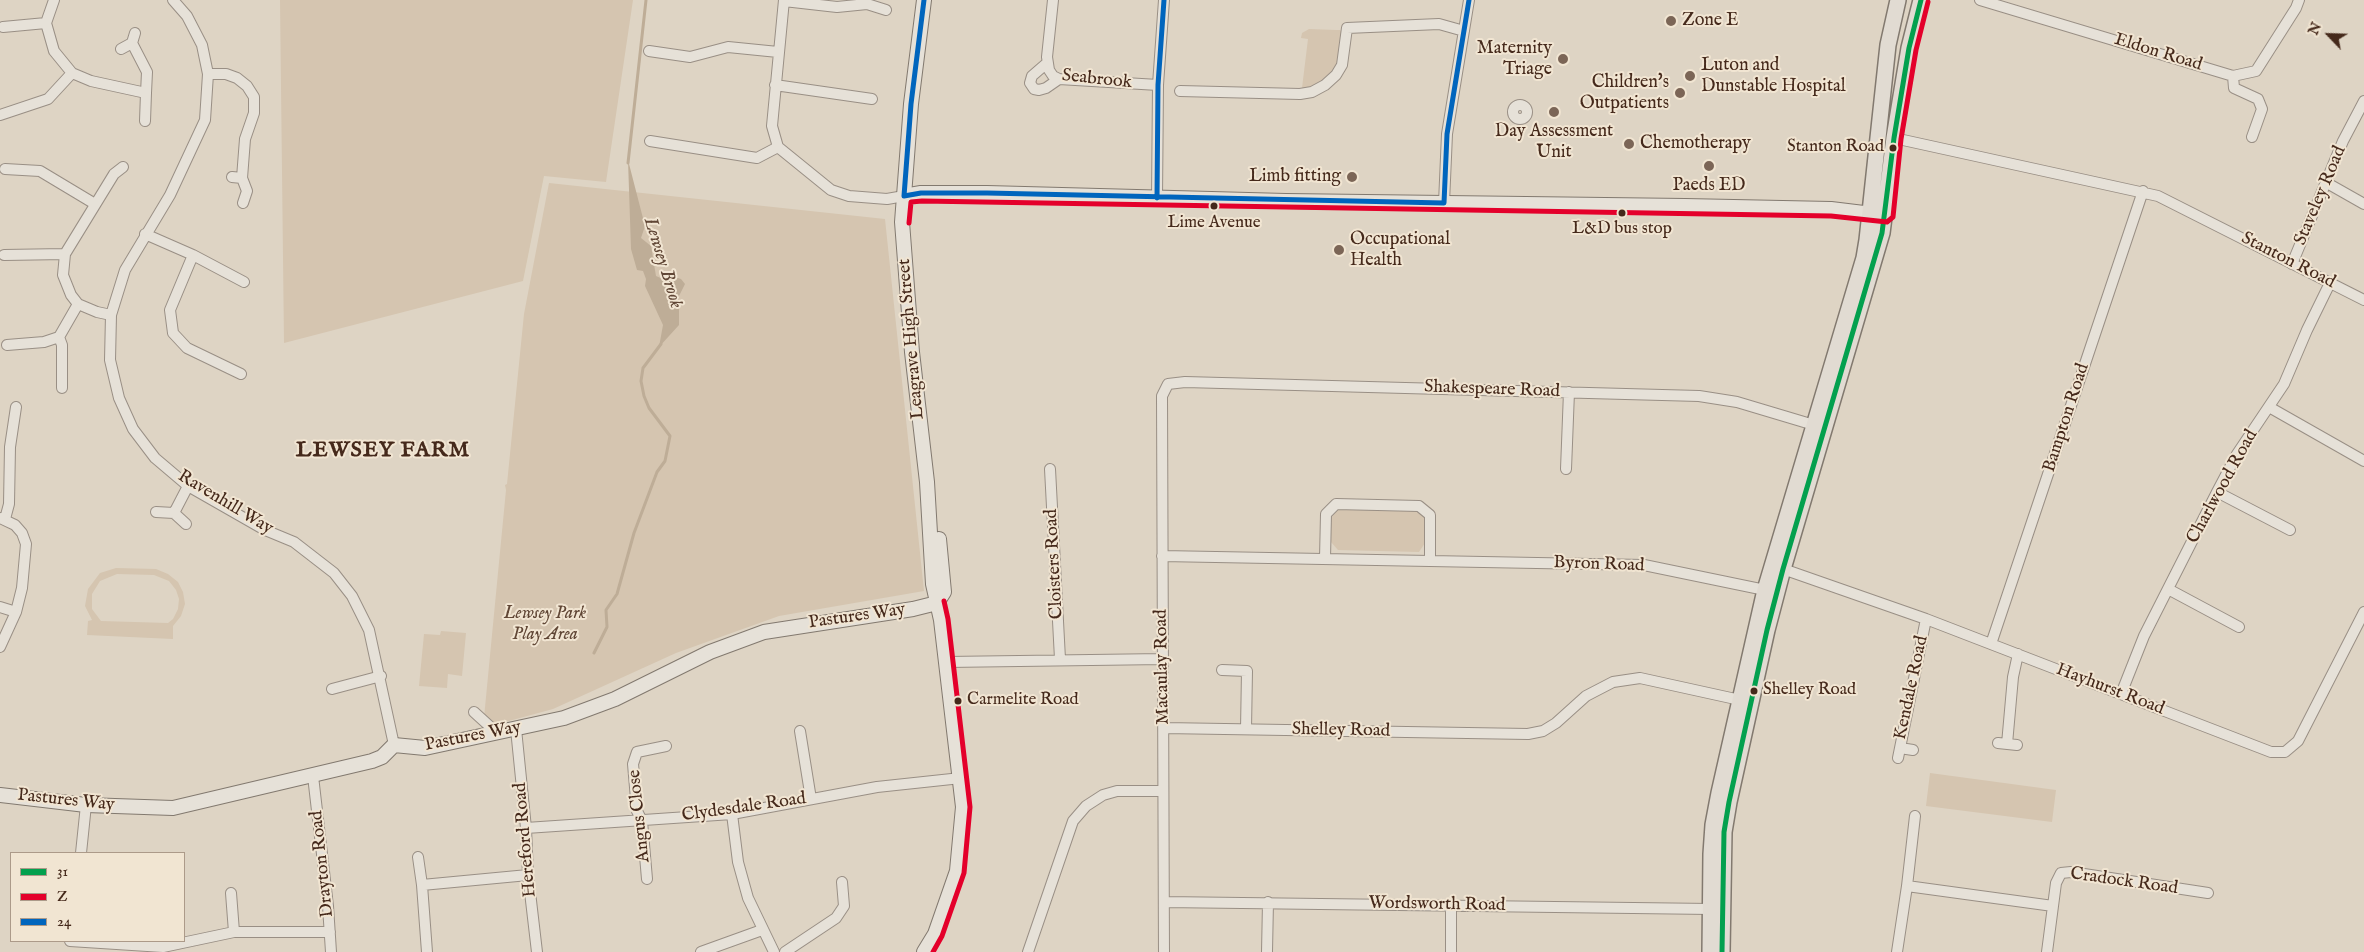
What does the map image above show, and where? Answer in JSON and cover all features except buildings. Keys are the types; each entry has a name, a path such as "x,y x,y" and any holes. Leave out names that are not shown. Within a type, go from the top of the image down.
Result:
{"main road":[{"path":"1710,952 1713,825 1764,590 1864,258 1888,46 1898,0"},
{"path":"1722,952 1724,832 1767,630 1783,569 1875,261 1886,215 1894,138 1909,48 1921,0"}],"street":[{"path":"54,0 46,23 54,51 72,73 91,81 146,93"},
{"name":"Ravenhill Way","path":"174,0 187,16 202,45 208,74 205,120 184,170 125,270 111,315 110,360 119,398 133,428 155,458 188,486 241,517 294,542 334,573 352,596 369,630 381,676 394,745"},
{"path":"886,10 867,4 837,7 784,0 772,126 778,147 831,190 849,196 888,199 926,193 1831,209 1886,215"},
{"name":"Leagrave High Street","path":"924,0 911,104 902,222 911,341 927,482 933,584 941,620 947,662 963,807 957,871 936,934 924,952"},
{"name":"Seabrook","path":"1053,0 1047,64 1049,70 1059,79 1158,85"},
{"path":"1156,198 1158,85 1164,0"},
{"path":"1444,203 1447,134 1469,0"},
{"name":"Eldon Road","path":"1980,0 2232,76 2256,72 2296,8 2299,0"},
{"path":"1,26 46,23"},
{"path":"1180,91 1300,94 1312,92 1336,76 1342,64 1347,28 1439,24 1464,31"},
{"path":"122,49 134,38 147,72 145,120"},
{"path":"650,51 690,57 728,47 778,52"},
{"path":"1047,64 1032,76 1030,83 1034,89 1046,88 1059,79"},
{"path":"0,115 48,99 72,73"},
{"path":"208,74 226,74 237,78 247,86 254,97 254,113 245,139 237,177 247,191 243,202"},
{"path":"2232,76 2234,88 2258,99 2262,109 2252,137"},
{"path":"776,86 872,99"},
{"path":"48,99 54,109"},
{"name":"Staveley Road","path":"2292,264 2327,184 2343,141 2364,101"},
{"name":"Stanton Road","path":"1894,138 2143,191 2158,196 2364,300"},
{"path":"650,142 757,158 778,147"},
{"path":"111,315 97,312 78,304 70,295 63,275 65,254 114,174 123,167"},
{"path":"5,169 40,171 95,204"},
{"path":"2327,184 2364,204"},
{"name":"Bampton Road","path":"1991,644 2143,191"},
{"path":"145,234 193,255 244,282"},
{"path":"4,255 65,254"},
{"path":"193,255 170,310 173,333 187,348 242,374"},
{"name":"Charlwood Road","path":"2121,694 2144,636 2217,492 2237,454 2284,384 2330,283"},
{"path":"7,345 44,342 59,338 78,304"},
{"path":"59,338 62,345 62,388"},
{"name":"Shakespeare Road","path":"1168,384 1185,382 1569,392 1643,392 1700,396 1737,402 1814,425"},
{"name":"Macaulay Road","path":"1164,952 1162,396 1168,384"},
{"path":"1566,469 1569,392"},
{"path":"0,647 16,612 25,565 26,544 22,533 15,525 2,519 9,504 10,447 16,406"},
{"path":"2269,407 2364,461"},
{"name":"Cloisters Road","path":"1050,469 1060,660"},
{"path":"174,513 188,486"},
{"path":"2217,492 2290,530"},
{"path":"1325,558 1326,514 1336,504 1419,506 1430,515 1430,560"},
{"path":"156,512 174,513 186,524"},
{"name":"Byron Road","path":"1162,556 1644,565 1764,590"},
{"name":"Hayhurst Road","path":"1783,569 1926,619 2272,752 2285,752 2298,741 2364,612"},
{"path":"2168,589 2239,628"},
{"name":"Pastures Way","path":"0,795 86,805 173,808 372,761 382,756 394,745 425,748 564,718 615,699 710,652 764,632 913,609 937,603"},
{"path":"0,607 16,612"},
{"name":"Kendale Road","path":"1913,750 1899,753 1926,619"},
{"path":"2007,744 2013,677 2018,654"},
{"path":"947,662 1163,659"},
{"path":"1222,670 1246,671 1246,729"},
{"path":"332,688 381,676"},
{"name":"Shelley Road","path":"1164,728 1528,734 1543,731 1556,723 1586,696 1613,682 1640,678 1740,700"},
{"path":"474,712 497,733"},
{"name":"Hereford Road","path":"516,729 526,828 528,875 537,952"},
{"path":"800,731 811,799"},
{"name":"Angus Close","path":"647,880 642,821 637,811 633,764 637,752 666,746"},
{"name":"Drayton Road","path":"313,776 331,952"},
{"name":"Clydesdale Road","path":"526,828 732,814 877,787 961,778"},
{"path":"1028,952 1073,821 1086,806 1103,795 1117,791 1164,791"},
{"path":"81,852 86,805"},
{"path":"732,814 738,862 748,898 774,952"},
{"path":"1897,952 1915,816"},
{"path":"418,857 427,952"},
{"name":"Cradock Road","path":"2047,952 2056,883 2061,874 2071,872 2208,893"},
{"path":"422,886 528,875"},
{"path":"785,952 836,918 844,906 842,882"},
{"path":"1907,886 2053,906"},
{"path":"232,893 234,932"},
{"name":"Wordsworth Road","path":"1164,902 1711,909"},
{"path":"1268,902 1268,952"},
{"path":"1451,905 1451,952"},
{"path":"701,952 762,930"},
{"path":"82,942 163,949 234,932 330,932"}],"green space":[{"path":"280,0 633,0 606,182 544,176 523,281 284,343"},
{"path":"1309,29 1340,30 1343,34 1338,67 1314,87 1302,88 1308,39 1301,38 1302,33"},
{"name":"Lewsey Park Play Area","path":"549,183 885,219 924,591 779,616 676,653 553,709 483,728 505,485 507,484 524,314"},
{"path":"1338,509 1416,510 1425,517 1425,543 1419,552 1338,550 1331,542 1331,518"},
{"path":"116,568 156,569 168,574 178,582 183,592 185,604 181,616 173,626 173,639 87,635 88,621 92,620 85,606 88,589 100,573","holes":["117,574 154,575 169,581 176,590 179,599 178,609 173,619 168,623 101,621 92,609 92,594 100,581"]},
{"path":"441,631 466,633 462,676 448,674 447,688 419,686 424,634 440,635"},
{"path":"1930,773 2056,790 2052,822 1926,806"}],"shaded area":[{"path":"628,160 645,226 641,238 651,246 656,276 663,279 675,277 681,279 685,284 679,296 679,325 659,347 663,325 645,286 646,279 643,271 637,270 631,249"}],"waterway":[{"name":"Lewsey Brook","path":"628,163 646,0"},
{"name":"Lewsey Brook","path":"594,653 607,627 606,610 617,594 634,533 657,472 665,461 670,436 649,408 641,381 643,368 661,344"}],"transit line":[{"name":"24","path":"904,196 911,104 924,0"},
{"name":"24","path":"1157,198 1158,85 1164,0"},
{"name":"24","path":"904,196 921,193 987,193 1444,203 1447,134 1469,0"},
{"name":"31","path":"1722,952 1724,832 1729,802 1767,630 1783,569 1882,233 1894,138 1909,48 1921,0"},
{"name":"Z","path":"909,223 911,202 922,201 1831,216 1887,222 1893,217 1901,139 1916,50 1928,2"},
{"name":"Z","path":"933,952 942,936 964,873 970,807 948,619 944,601"}],"place":[{"name":"Zone E","path":"1671,21"},
{"name":"Maternity Triage","path":"1563,59"},
{"name":"Luton and Dunstable Hospital","path":"1690,76"},
{"name":"Children's Outpatients","path":"1680,93"},
{"name":"Day Assessment Unit","path":"1554,112"},
{"name":"Chemotherapy","path":"1629,144"},
{"name":"Stanton Road","path":"1893,148"},
{"name":"Paeds ED","path":"1709,166"},
{"name":"Limb fitting","path":"1352,177"},
{"name":"Lime Avenue","path":"1214,206"},
{"name":"L&D bus stop","path":"1622,213"},
{"name":"Occupational Health","path":"1339,250"},
{"name":"Shelley Road","path":"1754,691"},
{"name":"Carmelite Road","path":"958,701"}],"district":[{"name":"LEWSEY FARM","path":"383,451"}]}
